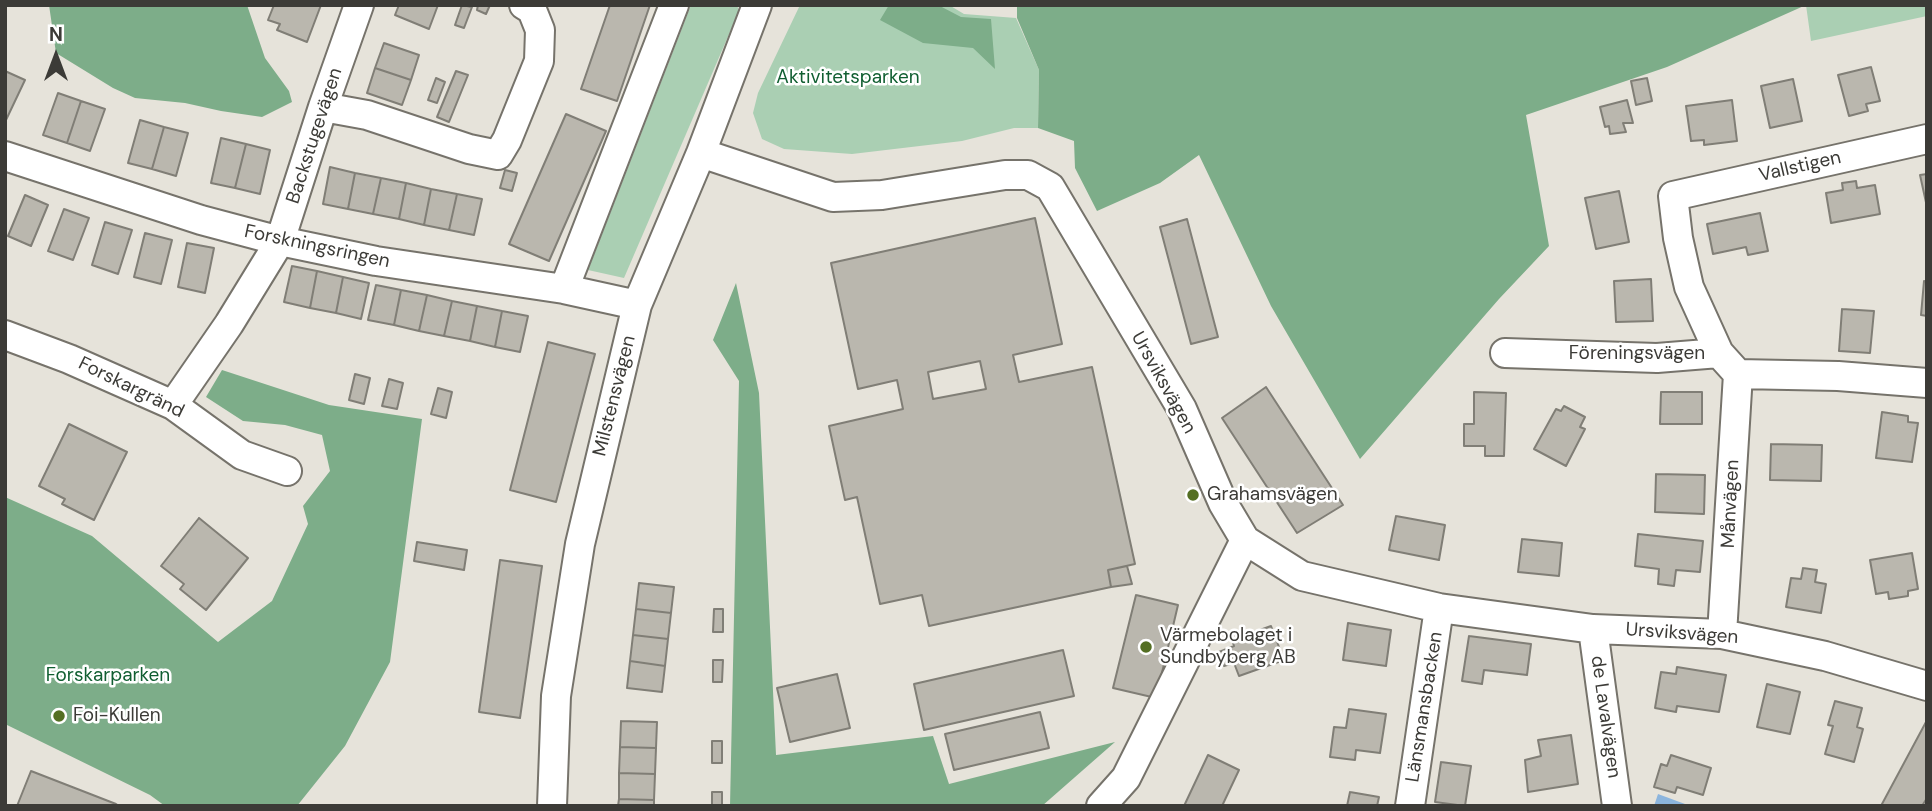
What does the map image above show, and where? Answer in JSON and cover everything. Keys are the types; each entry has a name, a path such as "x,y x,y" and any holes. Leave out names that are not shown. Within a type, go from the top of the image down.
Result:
{"street":[{"name":"Backstugevägen","path":"173,404 229,324 280,241 359,5"},
{"path":"323,107 367,116 469,149 498,155 507,140 539,61 540,30 532,10 524,5"},
{"path":"564,289 674,5"},
{"name":"Milstensvägen","path":"552,806 556,696 580,544 638,305 701,153 757,5"},
{"name":"Vallstigen","path":"1719,353 1689,287 1672,196 1927,139"},
{"name":"Ursviksvägen","path":"701,153 833,197 882,195 1005,175 1028,175 1050,187 1182,409 1223,503 1245,540 1302,576 1439,608 1592,629 1722,634 1825,656 1927,686"},
{"name":"Forskningsringen","path":"5,156 201,220 280,241 376,261 564,289 638,305"},
{"name":"Forskargränd","path":"5,335 69,359 173,404 242,455 287,471"},
{"name":"Föreningsvägen","path":"1505,353 1657,358 1719,353 1738,374"},
{"path":"1738,374 1838,376 1927,383"},
{"name":"Månvägen","path":"1722,634 1738,374"},
{"path":"1101,806 1126,778 1245,540"},
{"name":"Länsmansbacken","path":"1410,806 1439,608"},
{"name":"de Lavalvägen","path":"1592,629 1617,806"}],"green space":[{"path":"49,5 247,5 265,58 289,91 292,102 262,117 185,103 135,98 113,88 56,53"},
{"path":"691,5 737,5 739,11 624,278 588,270"},
{"name":"Aktivitetsparken","path":"800,5 949,5 964,14 1016,18 1039,70 1038,128 1014,128 962,141 852,154 784,149 762,139 753,113 758,93"},
{"path":"889,5 938,5 961,17 991,19 995,69 973,48 923,43 880,20"},
{"path":"1017,5 1806,5 1667,67 1526,115 1549,246 1499,299 1360,459 1271,306 1199,155 1160,183 1097,211 1075,168 1074,141 1038,128 1039,70 1017,18"},
{"path":"1806,5 1927,5 1927,16 1811,41"},
{"path":"736,283 759,393 776,755 933,736 949,784 1115,742 1042,806 730,806 739,381 713,340"},
{"name":"Forskarparken","path":"222,370 329,405 422,419 390,662 345,746 297,806 165,806 150,795 5,724 5,497 92,536 218,642 272,601 308,524 303,506 330,471 322,435 285,425 243,421 206,397"}],"water":[{"path":"1658,794 1685,804 1685,806 1654,806"}],"building":[{"path":"274,5 321,5 307,42 277,30 280,24 268,20"},
{"path":"399,5 438,5 429,29 395,15"},
{"path":"462,5 472,7 464,28 455,25"},
{"path":"478,5 490,5 486,14 477,10"},
{"path":"610,5 650,5 617,101 581,89"},
{"path":"384,43 419,55 411,80 375,68"},
{"path":"1871,67 1880,101 1866,104 1868,111 1849,116 1838,75"},
{"path":"375,68 411,80 402,105 367,93"},
{"path":"5,71 25,80 6,120 5,120"},
{"path":"456,71 468,75 449,122 437,117"},
{"path":"436,78 445,82 437,103 428,100"},
{"path":"1647,78 1652,101 1636,105 1631,81"},
{"path":"1793,79 1802,121 1770,128 1761,86"},
{"path":"58,93 81,101 67,143 43,135"},
{"path":"1627,100 1633,123 1623,123 1626,132 1610,134 1609,126 1605,127 1600,107"},
{"path":"1732,100 1737,141 1704,145 1704,140 1691,141 1686,106"},
{"path":"81,101 105,109 90,151 67,143"},
{"path":"566,114 606,131 549,261 509,244"},
{"path":"140,120 164,127 152,169 128,163"},
{"path":"164,127 188,133 176,176 152,169"},
{"path":"221,138 246,144 235,188 211,183"},
{"path":"246,144 270,150 260,194 235,188"},
{"path":"330,167 355,173 348,209 323,204"},
{"path":"505,170 517,173 512,191 500,188"},
{"path":"355,173 381,178 373,214 348,209"},
{"path":"1927,174 1927,207 1920,175"},
{"path":"381,178 406,183 399,219 373,214"},
{"path":"1856,181 1857,188 1875,185 1880,214 1831,223 1826,193 1843,190 1842,183"},
{"path":"406,183 431,189 424,225 399,219"},
{"path":"431,189 457,194 449,230 424,225"},
{"path":"1619,191 1629,242 1596,249 1585,198"},
{"path":"457,194 482,199 474,235 449,230"},
{"path":"25,195 48,205 31,246 8,236"},
{"path":"64,209 89,218 73,260 48,251"},
{"path":"1760,213 1768,251 1748,255 1746,247 1713,254 1707,224"},
{"path":"1035,218 1062,344 1013,355 1019,382 1092,367 1135,564 1108,570 1111,587 929,626 922,595 880,604 857,497 845,500 829,426 903,409 897,380 858,389 831,263","holes":["980,361 986,389 933,399 928,372"]},
{"path":"1187,219 1218,337 1191,344 1160,227"},
{"path":"105,222 132,230 118,274 92,265"},
{"path":"145,233 172,240 161,284 134,277"},
{"path":"187,243 214,248 205,293 178,287"},
{"path":"292,266 317,271 310,308 284,302"},
{"path":"317,271 343,277 336,313 310,308"},
{"path":"343,277 369,283 361,319 336,313"},
{"path":"1651,279 1653,321 1616,322 1614,281"},
{"path":"1924,281 1927,282 1927,316 1921,315"},
{"path":"376,285 401,290 394,325 368,320"},
{"path":"401,290 427,295 419,331 394,325"},
{"path":"427,295 452,301 444,336 419,331"},
{"path":"452,301 477,306 470,341 444,336"},
{"path":"477,306 502,311 495,347 470,341"},
{"path":"1842,309 1874,311 1870,353 1839,351"},
{"path":"502,311 528,316 520,352 495,347"},
{"path":"548,342 595,354 556,502 510,490"},
{"path":"355,374 370,378 364,404 349,400"},
{"path":"389,379 403,383 397,409 382,406"},
{"path":"1266,387 1343,505 1297,533 1222,418"},
{"path":"438,388 452,392 446,418 431,414"},
{"path":"1474,392 1506,393 1504,456 1485,456 1485,446 1464,446 1464,424 1474,424"},
{"path":"1661,392 1702,392 1702,424 1660,424"},
{"path":"1564,406 1585,417 1580,427 1585,429 1566,466 1534,449 1556,409 1561,411"},
{"path":"1882,412 1908,416 1908,422 1918,423 1912,462 1876,458"},
{"path":"69,424 127,452 94,520 62,504 65,499 39,486"},
{"path":"1771,444 1822,445 1821,481 1770,480"},
{"path":"1656,474 1705,475 1704,514 1655,512"},
{"path":"1396,516 1445,525 1439,560 1389,550"},
{"path":"199,518 248,558 206,610 180,589 184,584 161,566"},
{"path":"1638,534 1703,541 1700,572 1676,570 1674,586 1658,584 1659,569 1635,566"},
{"path":"1522,539 1562,543 1559,576 1518,572"},
{"path":"417,542 467,550 464,570 414,561"},
{"path":"1912,553 1918,589 1908,591 1908,596 1889,599 1888,592 1876,594 1870,560"},
{"path":"500,560 542,566 520,718 479,712"},
{"path":"1127,566 1132,584 1111,587 1108,570"},
{"path":"1803,568 1817,570 1815,582 1826,584 1821,613 1786,607 1791,578 1801,579"},
{"path":"639,583 674,587 671,613 636,609"},
{"name":"Värmebolaget i Sundbyberg AB","path":"1136,595 1178,605 1156,698 1113,688"},
{"path":"636,609 671,613 668,639 633,635"},
{"path":"714,609 723,609 723,632 713,632"},
{"path":"1348,623 1391,630 1386,666 1343,660"},
{"path":"1271,626 1284,660 1239,676 1234,663 1224,666 1219,652 1234,646 1232,640"},
{"path":"633,635 668,639 665,666 630,661"},
{"path":"1469,636 1531,644 1527,675 1484,670 1482,684 1462,681"},
{"path":"1063,650 1074,696 924,730 914,684"},
{"path":"713,660 723,660 722,682 713,682"},
{"path":"630,661 665,666 662,692 627,688"},
{"path":"1677,667 1726,675 1719,712 1677,706 1676,712 1655,708 1661,672 1676,674"},
{"path":"837,674 850,728 790,742 777,688"},
{"path":"1767,684 1800,692 1790,734 1757,727"},
{"path":"1835,701 1862,708 1857,727 1863,729 1854,762 1825,754 1833,726 1828,725"},
{"path":"1349,709 1386,714 1380,753 1356,750 1355,760 1330,757 1334,727 1346,728"},
{"path":"1040,712 1049,748 954,770 945,734"},
{"path":"621,721 657,722 656,748 620,747"},
{"path":"1926,722 1927,798 1922,806 1884,806 1882,804"},
{"path":"1571,735 1578,784 1528,792 1525,760 1541,756 1538,740"},
{"path":"712,741 722,741 722,763 712,763"},
{"path":"620,747 656,748 655,774 619,773"},
{"path":"1208,755 1239,770 1222,806 1184,806"},
{"path":"1671,755 1711,768 1703,795 1677,787 1675,793 1654,787 1661,764 1667,766"},
{"path":"1441,762 1471,766 1465,806 1435,802"},
{"path":"31,771 116,804 119,806 17,806"},
{"path":"619,773 655,774 654,800 619,799"},
{"path":"712,792 722,792 722,806 712,806"},
{"path":"1350,792 1379,797 1377,806 1347,806"},
{"path":"619,799 654,800 654,806 618,806"}],"place":[{"name":"Grahamsvägen","path":"1193,495"},
{"name":"Värmebolaget i Sundbyberg AB","path":"1146,647"},
{"name":"Foi-Kullen","path":"59,716"}]}
